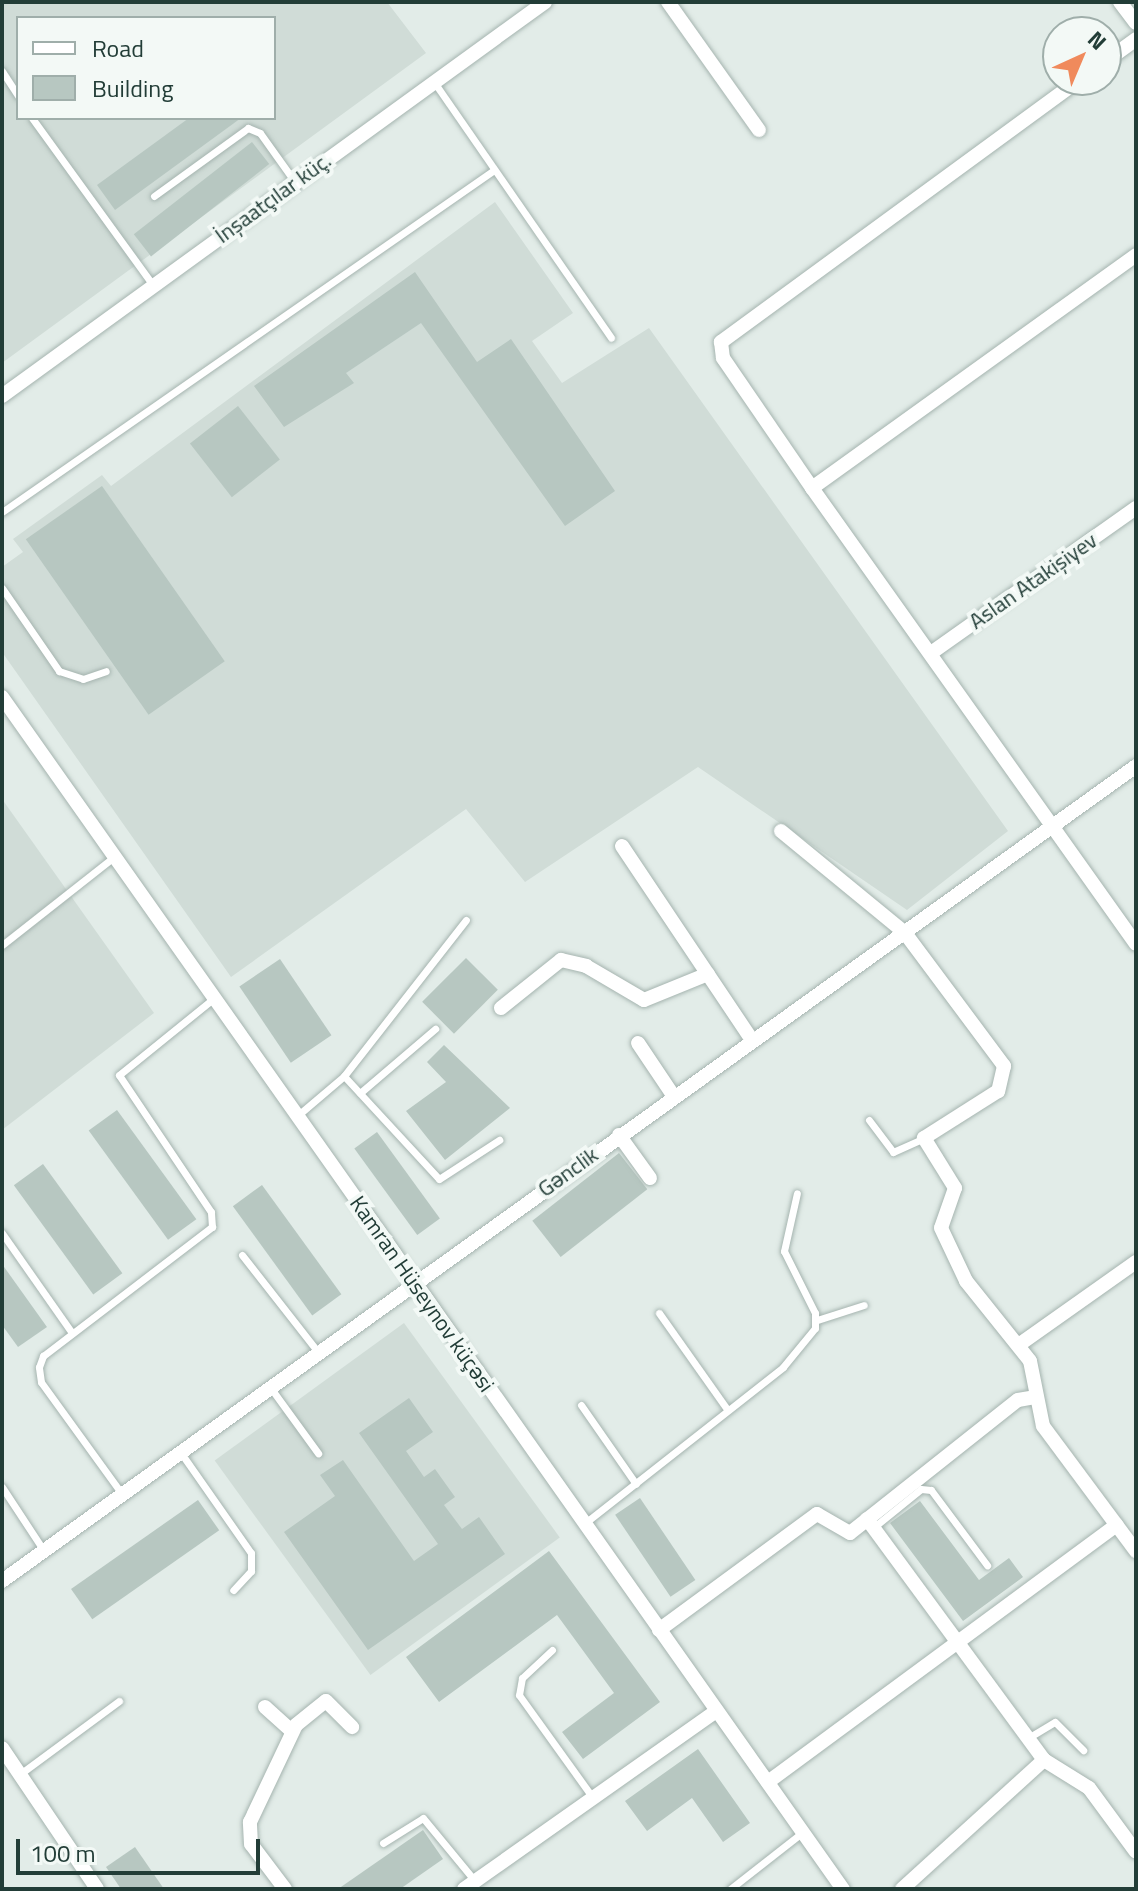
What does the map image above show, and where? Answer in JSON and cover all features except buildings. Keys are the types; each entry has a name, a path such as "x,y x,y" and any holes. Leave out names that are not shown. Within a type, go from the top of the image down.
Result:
{"street":[{"name":"İnşaatçılar küç.","path":"2,396 545,2"},
{"path":"668,2 759,130"},
{"path":"1120,2 1136,23"},
{"path":"1057,96 721,342 723,358 812,488 1136,944"},
{"path":"812,488 1136,255"},
{"name":"Aslan Atakişiyev","path":"931,653 1136,508"},
{"name":"Kamran Hüseynov küçəsi","path":"2,697 843,1889"},
{"name":"Gənclik","path":"2,1581 673,1095 1136,766"},
{"path":"781,831 905,933 1007,1074 998,1091 924,1138 955,1188 939,1219 946,1244 966,1281 1020,1344 1043,1426 1136,1551"},
{"path":"622,846 752,1040"},
{"path":"501,1008 561,960 586,966 644,1000 708,974"},
{"path":"638,1043 673,1095"},
{"path":"619,1135 650,1178"},
{"path":"1020,1344 1136,1262"},
{"path":"659,1630 817,1514 850,1533 871,1523 1018,1400 1035,1397"},
{"path":"871,1523 1044,1760 1089,1788 1136,1852"},
{"path":"768,1782 1116,1525"},
{"path":"278,1887 248,1834 292,1731 326,1701 352,1727"},
{"path":"265,1707 292,1731"},
{"path":"470,1885 716,1711"},
{"path":"2,1748 97,1889"},
{"path":"902,1889 1044,1760"}],"lane":[{"path":"2,71 16,93"},
{"path":"434,82 611,338"},
{"path":"33,120 153,285"},
{"path":"154,196 248,128 260,133 295,182"},
{"path":"2,512 494,170"},
{"path":"2,588 59,671 83,679 106,671"},
{"path":"2,945 114,857"},
{"path":"296,1117 344,1076 466,920"},
{"path":"122,1494 41,1382 43,1356 212,1227 211,1212 119,1075 214,998"},
{"path":"360,1093 435,1029"},
{"path":"344,1076 439,1179 499,1140"},
{"path":"869,1120 893,1152 924,1138"},
{"path":"797,1193 784,1251 817,1320"},
{"path":"2,1233 72,1333"},
{"path":"242,1255 318,1352"},
{"path":"584,1524 791,1359 817,1320 864,1305"},
{"path":"659,1313 727,1409"},
{"path":"270,1387 318,1453"},
{"path":"581,1405 636,1484"},
{"path":"181,1453 251,1553 251,1571 233,1590"},
{"path":"2,1487 44,1551"},
{"path":"871,1523 921,1489 931,1490 987,1565"},
{"path":"552,1650 522,1678 519,1695 593,1798"},
{"path":"20,1774 119,1701"},
{"path":"1028,1738 1055,1722 1083,1750"},
{"path":"383,1843 423,1818 470,1885"},
{"path":"730,1889 803,1832"}],"shaded area":[{"path":"2,2 387,2 426,53 2,363"},
{"path":"495,202 573,313 532,341 562,383 649,328 1008,831 907,910 698,767 525,882 466,809 231,977 2,652 2,567 23,552 13,539 102,475 111,486"},
{"path":"2,799 154,1013 2,1130"},
{"path":"404,1323 560,1537 370,1675 215,1461"}]}
